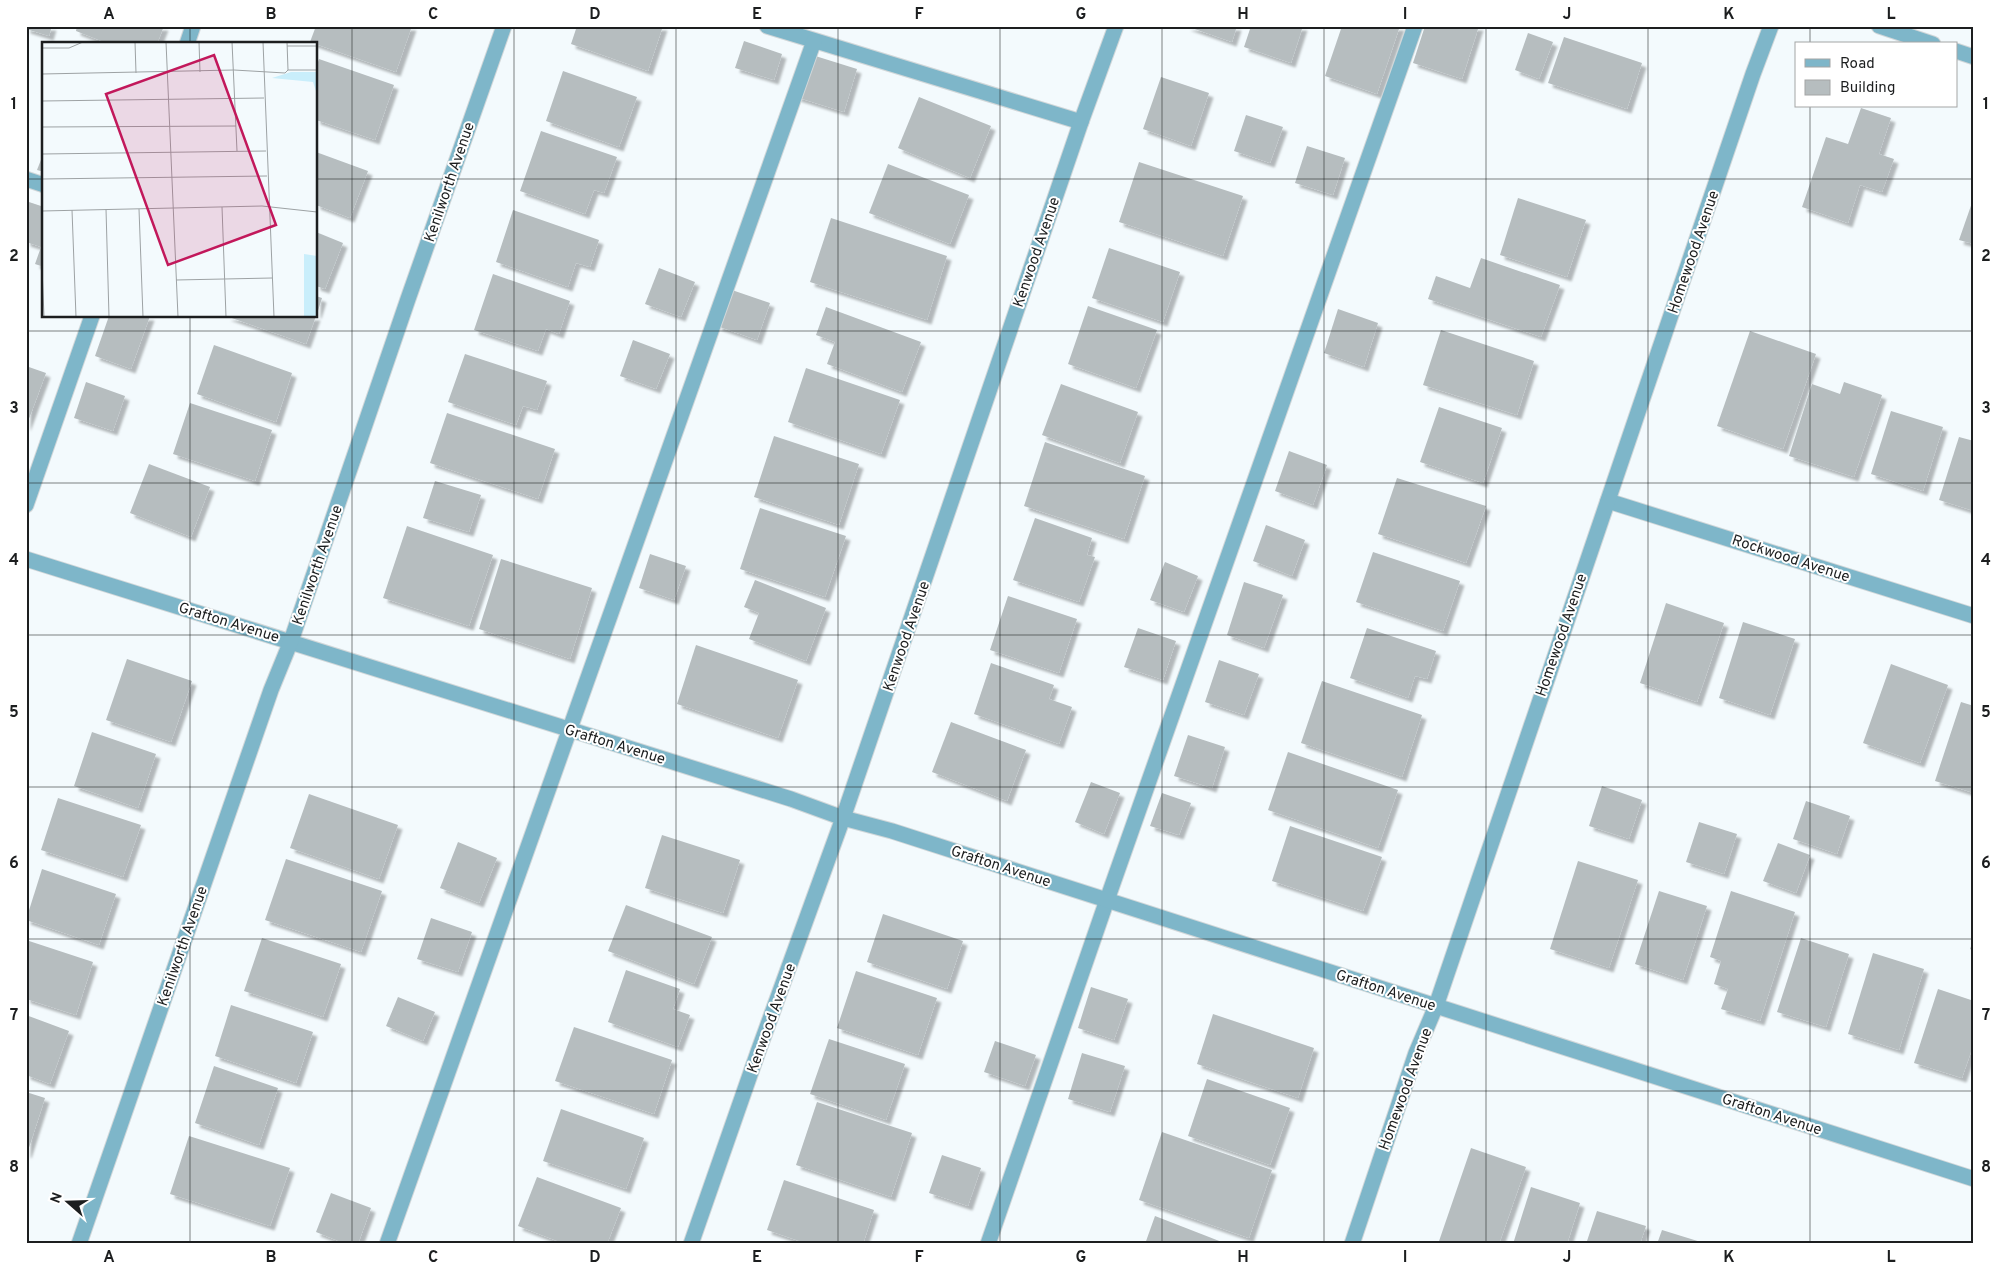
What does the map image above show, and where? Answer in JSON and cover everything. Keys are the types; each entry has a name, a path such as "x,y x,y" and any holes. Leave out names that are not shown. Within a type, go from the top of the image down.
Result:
{"street":[{"path":"188,42 193,26"},
{"name":"Kenilworth Avenue","path":"79,1244 271,690 291,642 504,26"},
{"path":"767,26 814,42 1081,122"},
{"name":"Kenwood Avenue","path":"691,1244 843,818 1081,122 1116,26"},
{"path":"988,1244 1107,900 1415,26"},
{"name":"Homewood Avenue","path":"1352,1244 1416,1053 1436,1006 1527,735 1771,26"},
{"path":"1879,26 1927,42"},
{"path":"387,1244 814,42"},
{"path":"1958,52 1974,57"},
{"path":"26,179 42,184"},
{"path":"26,505 91,318"},
{"name":"Rockwood Avenue","path":"1608,501 1974,616"},
{"name":"Grafton Avenue","path":"26,559 791,799 843,818 1107,900 1974,1179"}],"building":[{"path":"26,26 52,26 49,36 26,29"},
{"path":"77,26 164,26 158,42 104,42 76,31"},
{"path":"316,26 412,26 396,72 318,45 318,42 310,42"},
{"path":"577,26 663,26 648,71 571,44"},
{"path":"1186,26 1237,26 1232,42"},
{"path":"1251,26 1303,26 1291,63 1244,47"},
{"path":"1342,26 1400,26 1377,94 1325,76"},
{"path":"1425,26 1479,26 1462,79 1413,63"},
{"path":"1528,33 1553,42 1539,79 1515,70"},
{"path":"1564,37 1642,63 1627,109 1548,83"},
{"path":"744,41 782,54 774,80 735,68"},
{"path":"809,54 857,69 844,112 796,97"},
{"path":"319,59 394,85 375,140 318,121"},
{"path":"563,71 637,97 619,147 546,121"},
{"path":"1161,77 1209,93 1191,146 1143,129"},
{"path":"919,97 991,126 970,178 898,148"},
{"path":"1861,108 1891,118 1879,154 1894,159 1882,192 1860,185 1848,223 1802,207 1826,137 1848,144"},
{"path":"1246,115 1283,127 1270,163 1234,151"},
{"path":"541,131 617,157 604,193 594,190 585,214 520,191"},
{"path":"1307,146 1345,158 1333,195 1295,183"},
{"path":"318,153 368,171 350,218 318,206"},
{"path":"42,157 42,171 37,170"},
{"path":"1139,162 1243,196 1223,256 1119,222"},
{"path":"888,164 969,195 950,244 869,213"},
{"path":"1974,197 1974,244 1959,240"},
{"path":"1518,198 1586,220 1567,277 1500,255"},
{"path":"26,201 42,206 42,266 35,264 41,247 26,242"},
{"path":"513,210 599,240 590,267 576,263 568,287 496,262"},
{"path":"831,218 947,256 927,320 810,282"},
{"path":"318,233 343,243 325,289 318,287"},
{"path":"1109,248 1180,272 1163,322 1092,298"},
{"path":"1481,258 1560,285 1541,337 1428,299 1436,276 1470,288"},
{"path":"659,268 695,282 681,317 645,304"},
{"path":"493,274 570,301 559,334 546,329 538,351 474,330"},
{"path":"729,289 770,303 757,340 717,326"},
{"path":"318,297 322,298 318,311"},
{"path":"1088,306 1157,330 1136,388 1068,364"},
{"path":"826,307 921,342 902,392 827,364 835,342 816,335"},
{"path":"1338,309 1378,323 1364,367 1324,353"},
{"path":"108,318 149,318 131,369 95,356"},
{"path":"232,318 315,318 306,344"},
{"path":"1441,330 1534,361 1517,415 1423,385"},
{"path":"1750,331 1816,354 1783,449 1717,426"},
{"path":"633,340 670,354 656,389 620,376"},
{"path":"214,345 292,373 276,422 197,394"},
{"path":"465,354 547,381 537,410 523,406 516,425 448,402"},
{"path":"26,366 46,373 26,427"},
{"path":"806,368 900,400 881,454 788,422"},
{"path":"86,382 125,396 113,431 74,418"},
{"path":"1844,382 1882,395 1854,477 1789,456 1812,384 1840,394"},
{"path":"1061,384 1138,412 1120,463 1042,435"},
{"path":"190,403 272,430 255,481 173,454"},
{"path":"1439,407 1502,428 1483,483 1420,462"},
{"path":"1891,411 1943,427 1923,491 1871,474"},
{"path":"447,413 555,449 538,499 430,463"},
{"path":"774,436 859,464 839,525 754,497"},
{"path":"1959,437 1974,441 1974,511 1939,500"},
{"path":"1045,442 1145,476 1124,539 1024,506"},
{"path":"1289,451 1327,465 1313,505 1275,491"},
{"path":"149,464 210,487 191,537 130,513"},
{"path":"1397,478 1486,506 1466,563 1378,534"},
{"path":"435,481 481,495 469,532 423,518"},
{"path":"760,508 846,536 825,597 740,569"},
{"path":"1035,518 1092,538 1087,555 1095,557 1079,602 1013,580"},
{"path":"1266,525 1305,540 1292,576 1253,561"},
{"path":"407,526 493,555 469,626 383,598"},
{"path":"1373,552 1460,581 1443,631 1356,602"},
{"path":"650,554 686,566 674,600 639,588"},
{"path":"501,559 592,588 570,659 479,629"},
{"path":"1165,562 1198,576 1184,612 1150,600"},
{"path":"755,580 826,608 806,661 749,639 759,613 744,607"},
{"path":"1244,582 1283,595 1264,648 1227,635"},
{"path":"1008,596 1077,619 1059,673 990,650"},
{"path":"1666,603 1724,623 1697,702 1640,683"},
{"path":"1743,622 1795,639 1770,715 1719,698"},
{"path":"1138,628 1176,641 1163,680 1124,667"},
{"path":"1367,628 1436,651 1427,679 1415,676 1408,698 1350,678"},
{"path":"696,645 798,680 778,738 677,704"},
{"path":"127,659 192,681 171,742 106,720"},
{"path":"1219,660 1259,674 1244,715 1205,702"},
{"path":"991,663 1054,685 1049,699 1072,707 1059,744 974,714"},
{"path":"1891,664 1948,685 1920,763 1863,743"},
{"path":"1322,681 1422,715 1402,777 1301,743"},
{"path":"1961,702 1974,706 1974,793 1935,781"},
{"path":"951,722 1026,750 1007,801 932,772"},
{"path":"92,732 156,754 138,808 74,786"},
{"path":"1188,735 1225,747 1212,788 1174,776"},
{"path":"1288,752 1398,790 1378,848 1268,810"},
{"path":"1091,782 1120,793 1104,834 1075,822"},
{"path":"1602,786 1642,800 1629,839 1589,826"},
{"path":"1162,793 1191,803 1179,835 1150,826"},
{"path":"309,794 398,825 379,879 290,848"},
{"path":"58,798 141,825 123,877 41,850"},
{"path":"1806,801 1850,816 1837,854 1793,839"},
{"path":"1699,822 1737,834 1724,874 1686,862"},
{"path":"1290,826 1382,857 1363,911 1272,881"},
{"path":"662,835 740,860 723,913 645,888"},
{"path":"458,842 497,858 479,903 440,888"},
{"path":"1778,843 1810,855 1796,893 1763,881"},
{"path":"286,859 382,891 361,952 265,920"},
{"path":"1578,861 1638,880 1609,968 1550,949"},
{"path":"42,869 116,894 99,945 26,920"},
{"path":"1659,891 1707,906 1683,980 1635,964"},
{"path":"1731,891 1795,912 1760,1021 1721,1009 1728,989 1714,984 1721,961 1710,957"},
{"path":"626,905 712,937 694,984 608,951"},
{"path":"883,914 963,941 947,989 867,962"},
{"path":"431,918 472,932 458,972 417,959"},
{"path":"262,938 341,964 323,1017 244,991"},
{"path":"1801,938 1849,954 1826,1027 1777,1012"},
{"path":"1974,938 1974,951 1970,949"},
{"path":"26,940 93,962 76,1015 26,999"},
{"path":"1873,953 1924,969 1899,1050 1848,1034"},
{"path":"626,970 680,989 673,1009 690,1015 678,1047 608,1022"},
{"path":"856,971 937,998 918,1055 837,1028"},
{"path":"1091,987 1128,999 1114,1040 1078,1028"},
{"path":"1938,989 1974,1001 1974,1043 1962,1078 1914,1063"},
{"path":"398,997 435,1012 423,1041 386,1026"},
{"path":"231,1005 313,1032 296,1083 215,1056"},
{"path":"1213,1014 1314,1048 1298,1098 1197,1064"},
{"path":"26,1015 69,1031 50,1084 26,1075"},
{"path":"574,1027 672,1060 654,1114 555,1081"},
{"path":"829,1039 905,1064 886,1120 810,1094"},
{"path":"995,1041 1036,1055 1025,1086 984,1072"},
{"path":"1082,1053 1125,1066 1110,1112 1068,1099"},
{"path":"214,1066 278,1088 259,1145 195,1123"},
{"path":"1207,1079 1290,1108 1270,1165 1188,1136"},
{"path":"26,1092 45,1098 27,1154 26,1153"},
{"path":"817,1102 912,1133 891,1197 796,1165"},
{"path":"561,1109 644,1138 626,1189 543,1161"},
{"path":"1162,1132 1272,1170 1249,1238 1139,1200"},
{"path":"189,1136 290,1168 270,1226 170,1194"},
{"path":"1471,1148 1526,1167 1499,1244 1438,1244"},
{"path":"942,1155 981,1168 968,1206 929,1193"},
{"path":"537,1177 621,1208 607,1244 565,1244 518,1226"},
{"path":"784,1180 874,1210 863,1244 808,1244 767,1230"},
{"path":"1531,1187 1580,1203 1567,1244 1513,1244"},
{"path":"331,1193 371,1208 358,1244 346,1244 316,1232"},
{"path":"1597,1211 1646,1226 1640,1244 1586,1244"},
{"path":"1155,1216 1227,1244 1145,1244"},
{"path":"1662,1230 1704,1243 1657,1244"}]}
